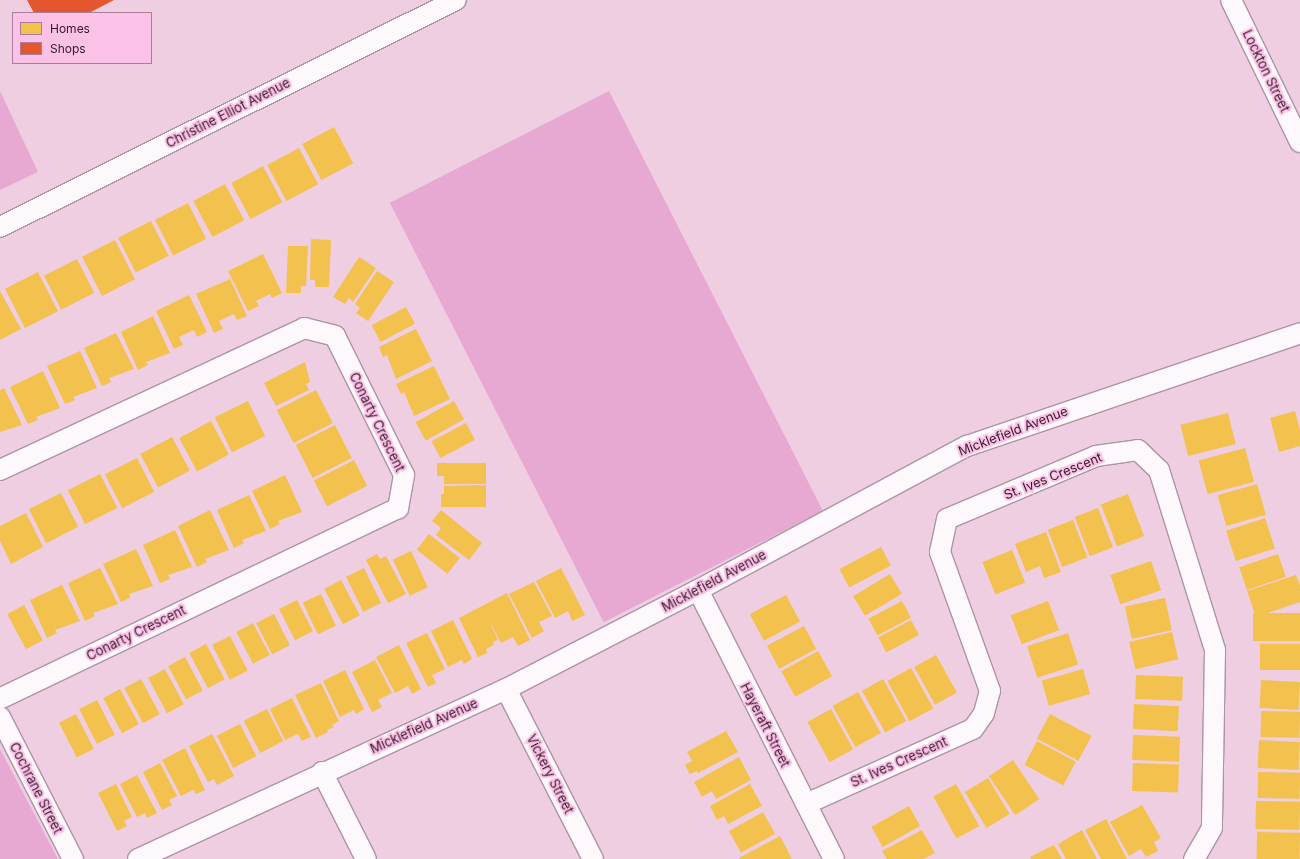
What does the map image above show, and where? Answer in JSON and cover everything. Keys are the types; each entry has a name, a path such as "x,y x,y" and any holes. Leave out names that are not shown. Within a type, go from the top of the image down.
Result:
{"street":[{"name":"Christine Elliot Avenue","path":"0,227 456,0"},
{"name":"Lockton Street","path":"1231,0 1300,142"},
{"name":"Conarty Crescent","path":"0,470 304,328 335,336 404,475 398,508 0,699"},
{"name":"Micklefield Avenue","path":"138,859 322,772 506,689 698,590 967,446 1300,333"},
{"name":"St. Ives Crescent","path":"806,804 973,729 984,713 990,691 940,552 947,519 1096,456 1138,450 1159,470 1215,650 1212,828 1194,859"},
{"name":"Hayeraft Street","path":"698,590 834,859"},
{"name":"Vickery Street","path":"506,689 593,859"},
{"name":"Cochrane Street","path":"0,717 73,859"},
{"path":"322,772 366,859"}],"shaded area":[{"path":"0,91 38,172 0,190"},
{"path":"609,91 823,511 604,622 390,203"},
{"path":"0,749 58,859 0,859"}],"building: Homes":[{"path":"334,127 353,163 321,180 302,144"},
{"path":"299,148 318,184 286,201 267,165"},
{"path":"263,166 282,202 250,219 231,183"},
{"path":"225,184 244,220 212,237 193,201"},
{"path":"188,203 206,239 173,255 155,220"},
{"path":"151,221 169,256 136,273 118,238"},
{"path":"311,239 331,240 329,287 315,287 315,280 310,280"},
{"path":"115,240 135,279 102,296 82,257"},
{"path":"288,246 308,246 306,286 301,286 301,293 286,293"},
{"path":"263,254 282,293 272,298 270,294 256,301 259,306 248,311 228,271"},
{"path":"359,257 376,268 353,302 349,298 345,304 333,297"},
{"path":"77,259 94,293 61,310 44,276"},
{"path":"377,271 394,282 368,321 356,313 360,308 355,304"},
{"path":"38,272 58,311 25,328 5,289"},
{"path":"230,279 247,316 237,320 234,314 219,321 223,329 214,333 196,294"},
{"path":"0,291 21,329 0,340"},
{"path":"189,295 207,332 197,337 194,330 179,337 183,345 174,349 156,311"},
{"path":"406,307 415,324 380,342 372,325"},
{"path":"153,316 170,353 146,362 148,365 138,370 121,332"},
{"path":"416,329 432,361 396,379 387,355 383,357 379,347"},
{"path":"116,333 134,369 109,378 111,382 102,386 84,348"},
{"path":"80,351 97,388 73,397 75,400 65,404 47,366"},
{"path":"305,362 310,382 306,384 309,390 276,406 264,383"},
{"path":"434,366 450,399 414,416 404,392 401,394 396,384"},
{"path":"43,371 60,408 36,417 38,420 28,424 10,387"},
{"path":"4,388 22,425 0,432 0,390"},
{"path":"316,390 333,423 294,443 277,410"},
{"path":"248,401 265,436 232,452 215,417"},
{"path":"454,401 464,419 426,441 416,422"},
{"path":"1295,411 1300,430 1300,446 1279,452 1270,418"},
{"path":"1228,413 1236,444 1188,456 1180,425"},
{"path":"211,421 229,455 197,471 179,438"},
{"path":"466,423 475,440 440,458 432,441"},
{"path":"335,425 352,458 313,478 296,445"},
{"path":"172,437 190,471 158,487 140,454"},
{"path":"1245,448 1254,482 1208,494 1199,460"},
{"path":"137,458 154,492 122,508 105,474"},
{"path":"354,460 367,486 327,506 314,480"},
{"path":"437,463 486,463 486,484 444,484 444,476 437,476"},
{"path":"100,474 117,508 85,524 68,490"},
{"path":"285,475 302,512 278,521 280,524 270,529 252,491"},
{"path":"1257,484 1266,515 1226,526 1218,495"},
{"path":"486,485 486,507 441,507 441,494 444,494 444,486"},
{"path":"61,493 78,527 46,543 29,509"},
{"path":"1128,494 1144,536 1117,546 1101,504"},
{"path":"249,495 266,531 242,540 244,543 234,548 217,510"},
{"path":"1098,508 1113,547 1090,556 1075,517"},
{"path":"210,510 229,550 205,559 207,562 197,567 178,526"},
{"path":"441,510 482,543 469,560 436,535 441,528 432,521"},
{"path":"26,513 43,547 11,564 0,541 0,526"},
{"path":"1265,518 1275,548 1236,561 1226,531"},
{"path":"1073,520 1087,557 1062,567 1048,530"},
{"path":"175,530 192,567 168,575 170,579 160,583 143,545"},
{"path":"1046,532 1061,572 1044,578 1040,566 1026,572 1015,544"},
{"path":"429,534 460,558 447,574 417,550"},
{"path":"881,547 891,566 849,588 840,569"},
{"path":"136,549 153,586 129,594 130,598 121,602 103,564"},
{"path":"1012,550 1025,582 995,594 982,562"},
{"path":"411,551 428,587 410,596 393,559"},
{"path":"377,554 380,559 386,556 406,594 388,603 366,560"},
{"path":"1278,554 1286,577 1247,590 1239,567"},
{"path":"1151,561 1161,590 1120,604 1110,575"},
{"path":"100,568 118,604 93,613 95,616 85,621 68,583"},
{"path":"364,568 381,603 363,612 346,577"},
{"path":"561,568 585,615 572,621 568,611 555,618 536,581"},
{"path":"890,574 902,594 865,616 853,596"},
{"path":"1296,575 1300,586 1300,602 1256,617 1247,591"},
{"path":"341,580 360,615 343,624 324,589"},
{"path":"534,582 552,616 539,622 544,631 532,638 509,594"},
{"path":"62,585 80,621 55,630 57,633 47,638 30,600"},
{"path":"507,593 530,640 518,646 513,637 501,643 488,618 498,640 493,642 494,645 486,649 487,653 478,657 459,618"},
{"path":"321,594 336,626 318,634 303,602"},
{"path":"786,595 800,621 764,641 750,614"},
{"path":"1165,598 1172,630 1132,639 1125,607"},
{"path":"297,600 313,631 295,640 279,609"},
{"path":"902,601 911,618 877,636 868,619"},
{"path":"1048,601 1059,630 1022,644 1011,615"},
{"path":"24,605 43,640 26,649 7,614"},
{"path":"1253,613 1300,613 1300,641 1253,641"},
{"path":"274,614 290,645 272,654 256,623"},
{"path":"453,620 472,659 464,664 462,660 448,667 431,631"},
{"path":"911,620 919,635 886,652 878,637"},
{"path":"253,623 270,655 253,664 236,632"},
{"path":"804,626 816,649 779,669 767,646"},
{"path":"1172,632 1178,659 1135,669 1129,642"},
{"path":"427,633 445,669 432,675 436,683 428,687 406,643"},
{"path":"1068,633 1078,664 1037,678 1027,646"},
{"path":"230,636 248,671 230,680 212,645"},
{"path":"206,644 225,679 208,688 189,653"},
{"path":"1260,644 1300,644 1300,670 1260,670"},
{"path":"399,645 421,689 412,694 408,686 395,693 376,657"},
{"path":"818,651 832,676 795,697 781,671"},
{"path":"936,655 957,693 935,705 914,667"},
{"path":"185,657 203,691 186,699 168,666"},
{"path":"375,660 392,693 378,700 382,707 372,712 352,672"},
{"path":"911,668 933,708 910,721 887,681"},
{"path":"165,669 184,704 167,713 148,678"},
{"path":"1083,669 1090,694 1049,706 1042,681"},
{"path":"345,670 364,709 356,714 354,710 340,717 323,681"},
{"path":"1136,675 1183,677 1182,701 1135,699"},
{"path":"141,679 160,714 143,723 124,688"},
{"path":"883,679 906,721 885,733 862,691"},
{"path":"1261,680 1300,682 1298,710 1260,708"},
{"path":"321,683 339,721 332,725 334,727 327,730 328,732 316,738 295,695"},
{"path":"120,689 139,724 122,733 103,698"},
{"path":"858,692 881,733 855,747 833,706"},
{"path":"292,698 311,737 302,741 298,734 285,740 270,709"},
{"path":"97,700 115,735 97,744 79,709"},
{"path":"1134,704 1179,706 1178,731 1133,729"},
{"path":"267,709 283,741 260,753 244,721"},
{"path":"831,709 853,749 830,762 807,722"},
{"path":"1261,711 1300,712 1300,738 1261,737"},
{"path":"76,714 94,749 77,757 59,723"},
{"path":"1050,714 1091,736 1078,761 1037,739"},
{"path":"240,724 256,756 233,768 217,736"},
{"path":"726,731 738,752 698,773 697,771 690,774 685,765 692,761 687,752"},
{"path":"212,734 234,776 217,785 214,779 208,782 189,746"},
{"path":"1133,735 1180,737 1179,762 1132,760"},
{"path":"1259,740 1300,742 1298,770 1258,768"},
{"path":"1037,741 1076,762 1063,785 1024,765"},
{"path":"185,748 205,790 196,794 193,790 181,796 162,760"},
{"path":"739,757 751,780 716,799 712,791 702,797 694,782"},
{"path":"1013,760 1039,799 1015,815 989,776"},
{"path":"160,763 177,796 169,800 172,805 162,810 143,772"},
{"path":"1133,763 1179,765 1178,793 1132,791"},
{"path":"1258,772 1300,773 1300,799 1258,798"},
{"path":"137,775 157,813 147,818 145,813 137,817 120,784"},
{"path":"988,778 1010,814 986,828 965,792"},
{"path":"116,784 132,817 124,821 127,826 117,831 98,793"},
{"path":"750,784 762,806 728,824 724,816 717,820 710,806"},
{"path":"956,784 979,826 957,839 933,797"},
{"path":"1256,801 1300,802 1300,830 1256,829"},
{"path":"1142,805 1161,838 1154,842 1158,851 1146,857 1141,849 1129,856 1110,822"},
{"path":"909,806 920,826 883,847 871,827"},
{"path":"763,812 775,834 741,853 729,831"},
{"path":"1106,819 1127,859 1101,859 1085,830"},
{"path":"922,830 935,853 923,859 887,859 882,851"},
{"path":"1082,830 1097,859 1066,859 1058,844"},
{"path":"1257,832 1300,833 1300,859 1257,859"},
{"path":"780,836 792,859 739,858"},
{"path":"1054,845 1062,859 1031,859 1030,857"}],"building: Shops":[{"path":"27,0 114,0 91,12 33,12"}]}
